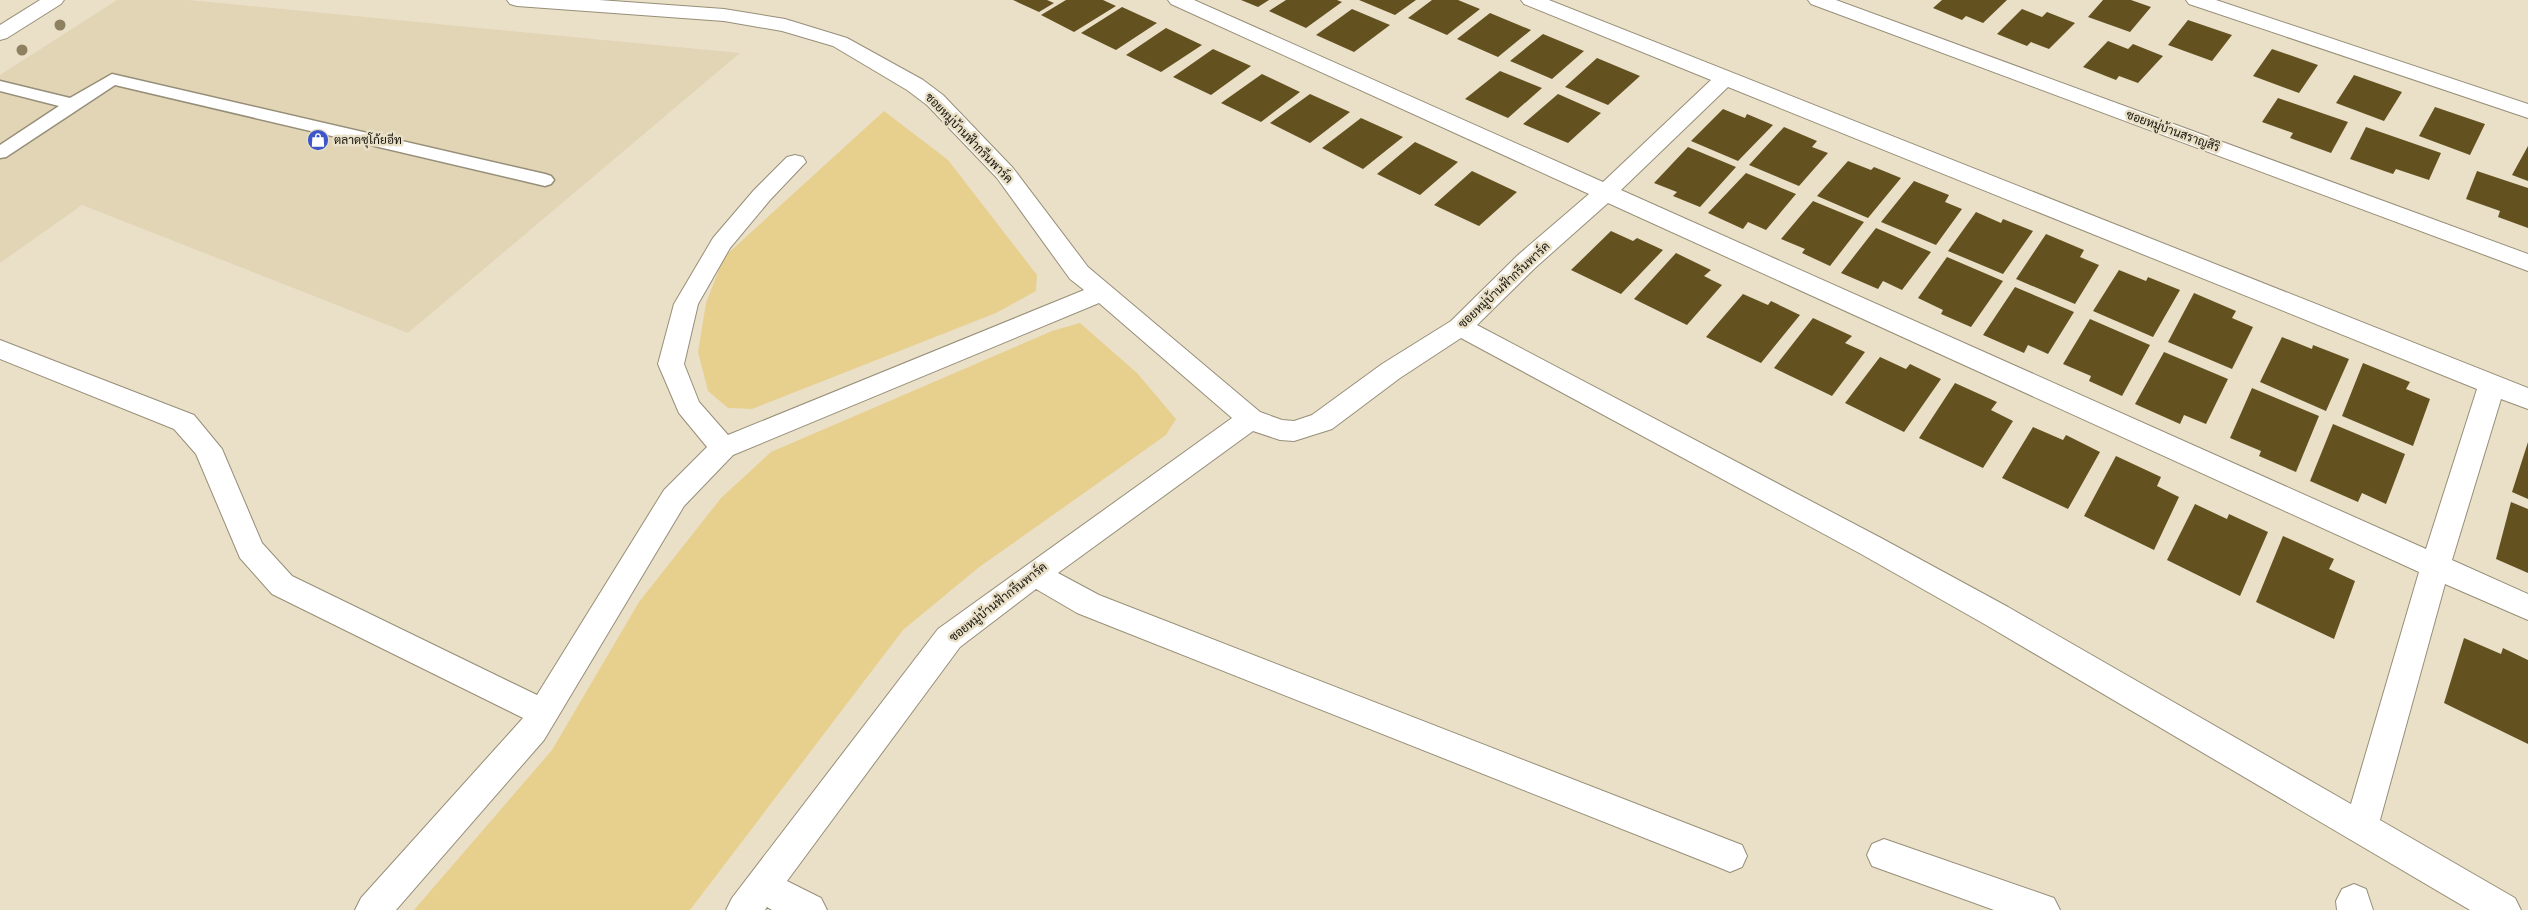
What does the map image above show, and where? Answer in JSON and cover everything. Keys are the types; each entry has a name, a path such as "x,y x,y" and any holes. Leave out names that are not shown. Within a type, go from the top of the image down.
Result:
{"street":[{"path":"0,34 54,0"},
{"name":"ซอยหมู่บ้านฟ้ากรีนพาร์ค","path":"517,0 724,15 785,24 840,42 915,84 935,100 1005,173 1079,273 1101,292 1250,419 1280,430 1294,431 1322,422 1391,371 1460,327 1528,260 1604,194 1724,78"},
{"path":"1178,0 1604,194 2528,608"},
{"path":"1531,0 2528,399"},
{"name":"ซอยหมู่บ้านสราญสิริ","path":"1818,0 2528,262"},
{"path":"2196,0 2528,111"},
{"path":"723,448 688,406 671,364 686,304 721,244 762,195 795,162"},
{"path":"373,910 533,730 674,498 723,448 1101,292"},
{"path":"1460,327 1997,616 2503,910"},
{"path":"0,350 184,422 208,449 250,550 282,585 543,713"},
{"path":"2361,828 2435,567 2492,385"},
{"name":"ซอยหมู่บ้านฟ้ากรีนพาร์ค","path":"753,898 949,638 1034,574 1250,419"},
{"path":"1034,574 1088,604 1730,856"},
{"path":"1884,855 2042,910"},
{"path":"753,898 808,910"}],"lane":[{"path":"0,153 112,79 545,180"},
{"path":"0,86 73,104"}],"shaded area":[{"name":"ตลาดซุโก้ยอีท","path":"117,0 189,0 740,53 408,333 82,205 0,263 0,75"},
{"path":"884,111 948,160 1037,275 1036,291 996,313 752,409 728,408 708,391 698,352 706,303 724,257"},
{"path":"1080,323 1137,373 1176,419 1166,435 978,568 903,630 690,910 414,910 552,750 639,602 721,498 771,452 1052,331"}],"building":[{"path":"1013,0 1047,0 1054,3 1039,12"},
{"path":"1066,0 1103,0 1116,6 1074,32 1041,15"},
{"path":"1241,0 1269,0 1258,7"},
{"path":"1286,0 1337,0 1342,2 1306,28 1269,11"},
{"path":"1359,0 1416,0 1395,15"},
{"path":"1432,0 1458,0 1480,9 1447,35 1408,18"},
{"path":"1942,0 2007,0 1983,23 1966,16 1962,20 1933,8"},
{"path":"2103,0 2131,0 2151,7 2130,32 2088,17"},
{"path":"1122,7 1157,23 1116,50 1081,33"},
{"path":"1352,9 1390,25 1354,52 1316,35"},
{"path":"2022,9 2042,17 2047,12 2075,23 2049,49 2031,42 2027,46 1997,34"},
{"path":"1490,13 1531,30 1498,57 1457,39"},
{"path":"2188,20 2232,35 2212,61 2168,45"},
{"path":"1166,28 1202,45 1161,72 1126,55"},
{"path":"1543,34 1584,51 1552,79 1510,61"},
{"path":"2108,41 2128,49 2133,44 2163,56 2138,83 2119,76 2116,80 2083,67"},
{"path":"1213,49 1251,66 1211,95 1173,77"},
{"path":"2272,49 2318,65 2299,93 2253,76"},
{"path":"1597,58 1640,76 1608,105 1565,87"},
{"path":"1500,71 1542,88 1508,118 1465,99"},
{"path":"1262,74 1300,92 1261,122 1221,103"},
{"path":"2354,75 2402,92 2384,121 2336,103"},
{"path":"1310,94 1350,112 1310,143 1270,123"},
{"path":"1558,94 1601,113 1568,143 1523,124"},
{"path":"2278,98 2348,122 2331,153 2290,138 2293,133 2262,122"},
{"path":"2435,107 2485,124 2470,155 2419,136"},
{"path":"1723,109 1745,118 1747,114 1773,125 1738,161 1691,141"},
{"path":"1361,118 1403,137 1363,169 1322,148"},
{"path":"1784,127 1817,141 1812,147 1828,153 1799,186 1749,165"},
{"path":"2366,127 2441,153 2429,180 2396,169 2393,174 2350,159"},
{"path":"1415,142 1458,162 1420,195 1377,174"},
{"path":"2528,146 2528,181 2512,175"},
{"path":"1688,147 1736,167 1700,207 1673,196 1677,192 1654,183"},
{"path":"1848,161 1871,170 1874,167 1901,178 1868,218 1817,196"},
{"path":"1472,171 1517,192 1479,226 1434,205"},
{"path":"2477,171 2528,188 2528,228 2498,217 2500,211 2466,199"},
{"path":"1746,173 1796,194 1766,230 1748,222 1743,229 1708,213"},
{"path":"1914,181 1949,195 1945,202 1962,209 1936,245 1881,222"},
{"path":"1813,201 1864,222 1830,266 1802,253 1805,249 1781,239"},
{"path":"1976,212 2001,223 2003,219 2033,231 2003,274 1948,251"},
{"path":"1876,228 1931,252 1902,290 1883,281 1878,289 1841,273"},
{"path":"1611,231 1633,241 1637,238 1663,250 1621,294 1571,270"},
{"path":"2046,234 2084,250 2080,257 2099,265 2075,304 2016,279"},
{"path":"1676,253 1711,270 1704,276 1722,285 1687,325 1634,299"},
{"path":"1947,257 2003,281 1971,327 1941,314 1943,310 1918,298"},
{"path":"2119,270 2146,281 2148,277 2180,290 2153,337 2093,311"},
{"path":"2015,287 2074,312 2048,354 2028,345 2024,353 1983,335"},
{"path":"2194,293 2236,311 2232,318 2253,327 2232,369 2168,342"},
{"path":"1743,294 1768,305 1771,301 1800,315 1761,363 1706,337"},
{"path":"1813,318 1852,336 1845,343 1865,352 1832,396 1774,368"},
{"path":"2090,319 2150,345 2122,396 2089,381 2091,376 2063,364"},
{"path":"2282,337 2312,349 2313,345 2349,359 2326,411 2260,382"},
{"path":"2164,352 2228,379 2206,424 2184,415 2180,424 2135,404"},
{"path":"1880,357 1906,369 1910,364 1941,379 1904,432 1845,403"},
{"path":"2363,363 2410,382 2406,389 2430,399 2413,446 2342,416"},
{"path":"1955,383 1997,402 1991,410 2013,421 1983,468 1919,438"},
{"path":"2252,388 2319,416 2296,472 2259,456 2261,451 2230,438"},
{"path":"2333,424 2405,454 2386,504 2362,493 2358,502 2310,481"},
{"path":"2033,427 2063,440 2066,435 2100,452 2068,509 2002,478"},
{"path":"2528,442 2528,499 2512,492"},
{"path":"2116,456 2161,477 2157,486 2179,497 2154,550 2084,516"},
{"path":"2511,502 2528,509 2528,573 2496,559"},
{"path":"2195,504 2227,519 2229,514 2268,532 2240,596 2167,560"},
{"path":"2283,536 2334,559 2329,569 2355,581 2334,639 2256,602"},
{"path":"2464,638 2501,654 2503,648 2528,660 2528,744 2444,703"}],"place":[{"name":"ตลาดซุโก้ยอีท","path":"318,140"}]}
